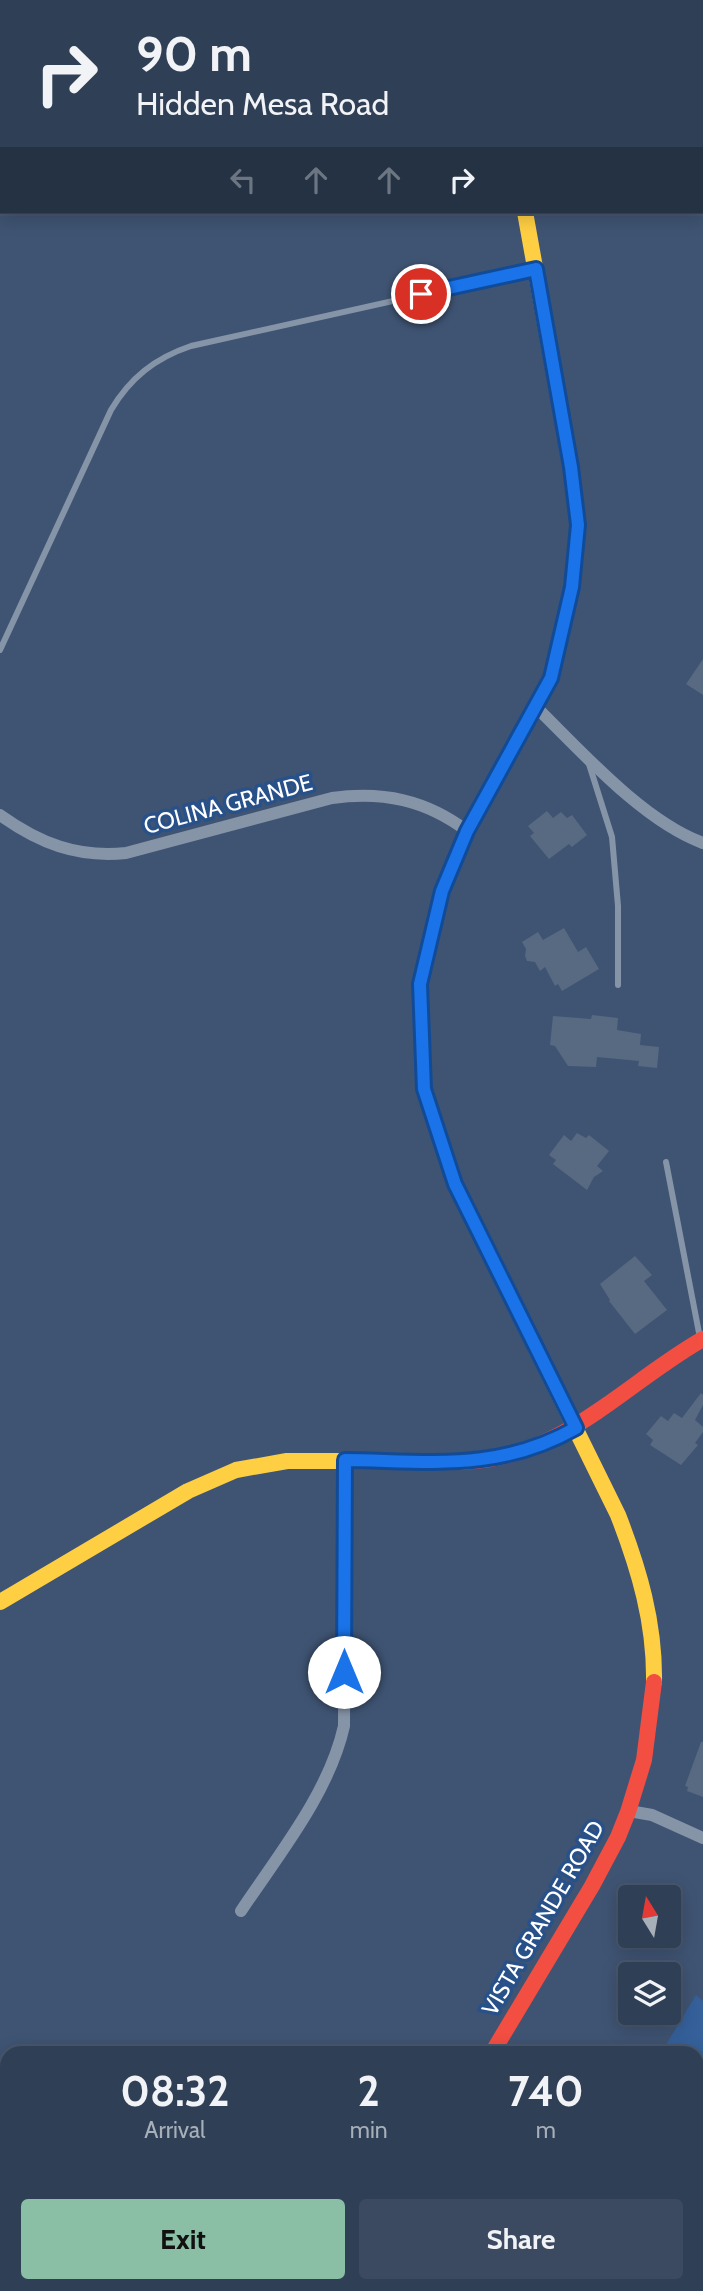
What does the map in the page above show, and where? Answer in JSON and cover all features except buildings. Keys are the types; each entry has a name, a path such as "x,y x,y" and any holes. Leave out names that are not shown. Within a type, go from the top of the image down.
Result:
{"street":[{"name":"VISTA GRANDE ROAD","path":"496,2046 608,1859 629,1811 642,1766 653,1699 654,1653 646,1596 628,1540 576,1428 455,1184 424,1089 420,984 442,891 467,831 551,678 569,600 578,525 571,467 525,214"},
{"path":"536,707 631,796 681,835 703,843"},
{"name":"COLINA GRANDE","path":"0,815 21,830 51,845 74,852 97,854 126,853 352,795 411,801 441,813 467,831"},
{"path":"0,1602 188,1491 220,1476 270,1463 345,1460 475,1461 498,1458 540,1446 576,1428 702,1340"},
{"path":"241,1911 323,1786 340,1745 344,1726 345,1460"},
{"path":"629,1811 652,1815 703,1838"}],"lane":[{"path":"0,650 111,411 129,384 153,363 191,345 536,269"},
{"path":"586,756 612,837 618,906 618,985"},
{"path":"666,1162 702,1340"}],"shaded area":[{"path":"696,1995 703,2001 703,2046 665,2046 678,2025 681,2025 681,2020"}],"traffic: fast":[{"path":"456,1186 424,1089 420,984 442,891 467,831 523,729"}],"traffic: slow":[{"path":"523,729 551,678 572,587 578,525 571,467 525,214"},
{"path":"456,1186 618,1515 633,1556 649,1617 654,1682"},
{"path":"0,1602 188,1491 236,1470 287,1461 411,1461"}],"traffic: jam":[{"path":"411,1461 475,1461 508,1455 539,1445 595,1413 703,1339"},
{"path":"496,2046 592,1886 618,1837 644,1760 654,1682"}],"route":[{"path":"344,1672 345,1460 475,1461 498,1458 540,1446 576,1428 455,1184 424,1089 420,984 442,891 467,831 551,678 572,587 578,525 571,467 536,269 421,294"}]}
